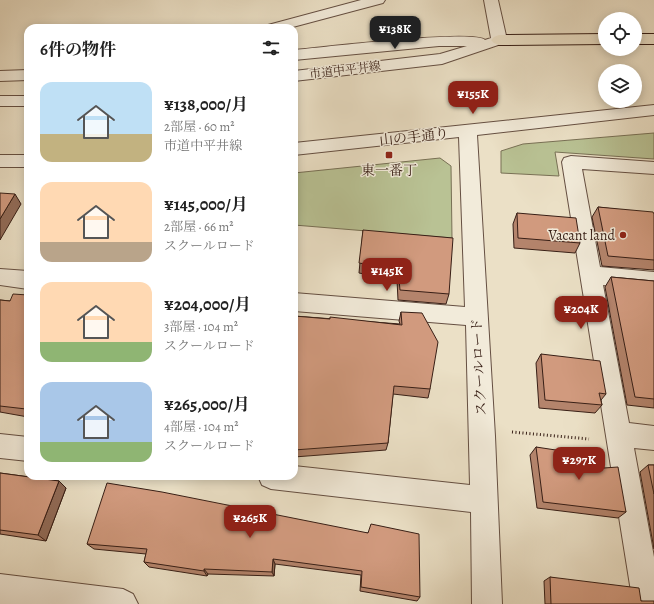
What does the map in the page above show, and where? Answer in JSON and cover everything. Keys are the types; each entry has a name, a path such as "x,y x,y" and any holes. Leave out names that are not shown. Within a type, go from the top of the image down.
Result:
{"highway":[{"path":"642,39 654,38"},
{"path":"499,40 598,39"}],"street":[{"path":"287,24 378,0"},
{"path":"491,0 499,40"},
{"name":"市道中平井線","path":"298,55 439,41 499,40"},
{"name":"市道中平井線","path":"298,76 442,59 499,40"},
{"path":"0,76 24,75"},
{"path":"0,101 24,101"},
{"name":"山の手通り","path":"298,149 654,110"},
{"name":"スクールロード","path":"468,131 477,317 487,604"},
{"path":"0,161 24,161"},
{"path":"648,604 571,162 654,168"},
{"path":"590,275 654,281"},
{"path":"0,277 24,280"},
{"path":"298,302 477,317"},
{"path":"618,438 654,438"},
{"path":"0,446 24,449"},
{"path":"298,479 483,500"},
{"path":"0,589 123,604"}],"path":[{"path":"512,432 618,438"}],"green space":[{"path":"654,133 654,159 555,152 559,176 501,173 501,151 523,144"},
{"path":"440,158 451,166 452,238 298,225 298,173"}],"building":[{"path":"0,193 15,194 0,219"},
{"name":"Vacant land","path":"598,207 653,212 654,260 608,256"},
{"path":"517,213 576,218 580,243 518,238"},
{"path":"363,230 453,238 449,294 400,290 398,270 359,263"},
{"path":"611,277 654,281 654,399 635,397"},
{"path":"13,294 24,295 24,409 0,406 0,300 10,301"},
{"path":"401,312 422,313 438,342 430,389 394,386 388,443 298,450 298,316 330,319 330,317 402,325"},
{"path":"541,354 600,361 606,394 599,393 602,405 545,400"},
{"path":"536,447 602,457 604,468 618,467 626,512 543,502"},
{"path":"648,465 654,465 654,494"},
{"path":"0,473 24,476 24,480 59,481 38,535 0,530"},
{"path":"107,483 162,492 368,533 371,524 419,534 420,597 361,587 362,571 273,559 272,572 204,569 204,571 144,562 147,549 87,544"},
{"path":"550,577 639,588 641,601 654,601 654,604 551,604"}],"place":[{"name":"東一番丁","path":"389,155"},
{"name":"Vacant land","path":"623,235"}]}
